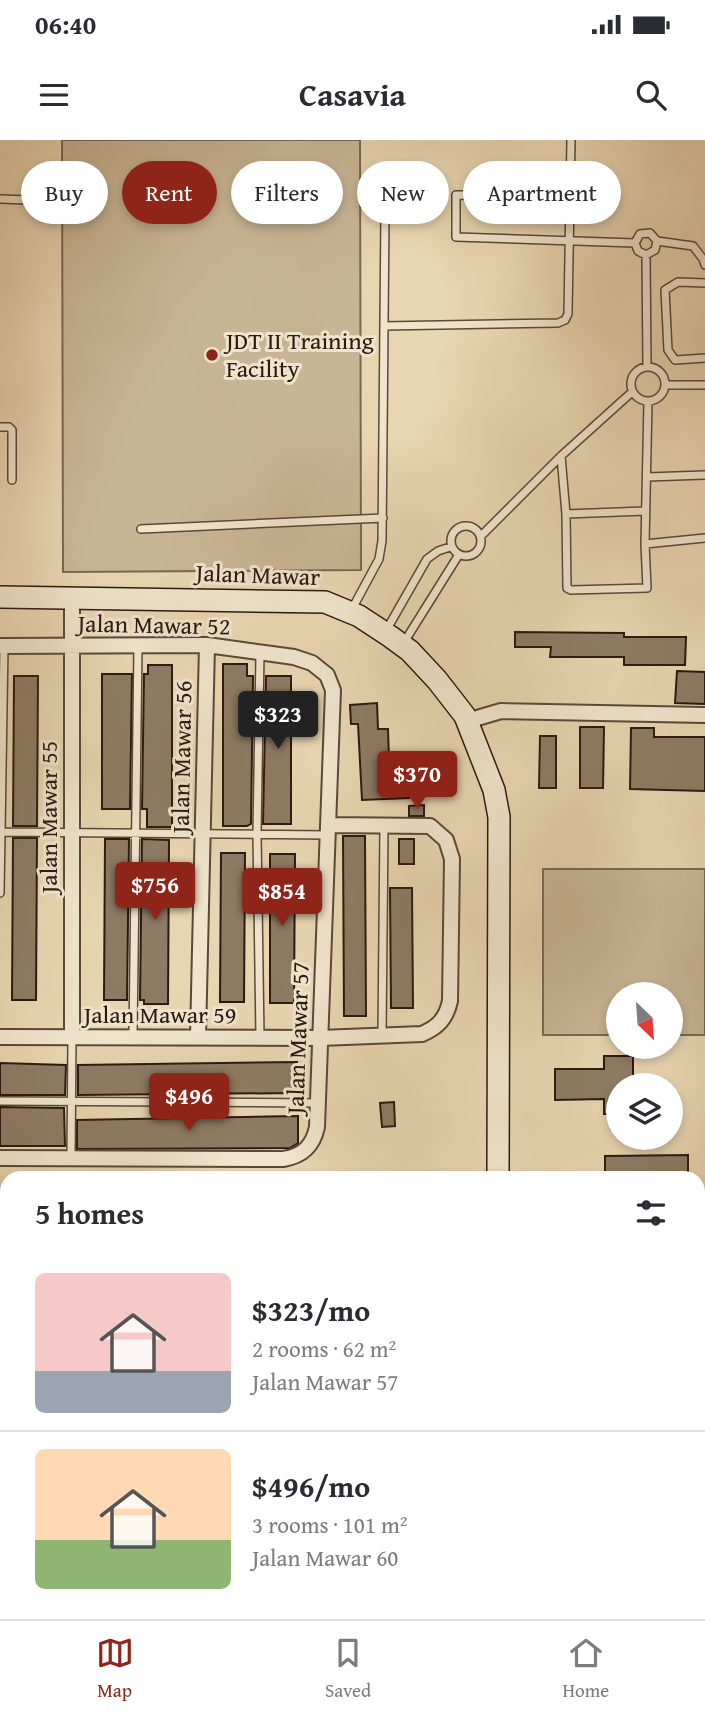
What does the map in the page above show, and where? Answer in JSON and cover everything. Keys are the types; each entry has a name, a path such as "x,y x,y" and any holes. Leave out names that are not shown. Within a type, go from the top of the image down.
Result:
{"street":[{"name":"Jalan Mawar","path":"0,597 325,601 350,612 393,639 437,680 467,721 494,790 499,817 498,1171"},
{"name":"Jalan Mawar 55","path":"72,597 72,1037"},
{"name":"Jalan Mawar 52","path":"2,646 207,645 294,657 312,663 327,674 333,690"},
{"name":"Jalan Mawar 56","path":"198,1038 207,645"},
{"name":"Jalan Mawar 57","path":"71,1158 283,1159 303,1153 310,1146 317,1127 333,690"},
{"path":"467,721 501,711 705,715"},
{"name":"Jalan Mawar 59","path":"0,1037 320,1038 422,1034 435,1028 448,1011 452,859 446,840 430,826 384,825 328,830"},
{"path":"0,1158 71,1158"}],"lane":[{"path":"570,140 570,161"},
{"path":"463,195 456,195 456,237 635,243"},
{"path":"0,199 21,200"},
{"path":"350,612 379,559 382,548 385,224"},
{"path":"384,326 558,323 565,320 568,314 570,224"},
{"path":"646,255 638,251 635,243 640,234 650,233 657,240 693,246 704,259 705,265"},
{"path":"646,255 655,250 657,240"},
{"path":"646,255 648,366"},
{"path":"705,283 678,282 665,290 670,356 675,360 705,358"},
{"path":"648,366 661,371 666,384 660,397 648,401 632,392 631,380 636,370 648,366"},
{"path":"666,384 705,385"},
{"path":"481,536 473,527 460,526 451,534 450,547 458,556 471,557 480,549 481,536 561,456 632,392"},
{"path":"561,456 566,514 566,588 645,590 648,401"},
{"path":"0,427 9,427 12,430 12,480"},
{"path":"647,477 705,475"},
{"path":"566,514 645,511"},
{"path":"141,529 383,518"},
{"path":"645,544 705,538"},
{"path":"393,639 427,559 450,547"},
{"path":"393,639 458,556"},
{"path":"0,893 2,646"},
{"path":"133,1037 138,646"},
{"path":"260,653 257,834 260,1038"},
{"path":"382,1036 384,825"},
{"path":"0,832 257,834 328,830"},
{"path":"71,1158 72,1037"},
{"path":"0,1101 318,1103"}],"shaded area":[{"name":"JDT II Training Facility","path":"62,140 360,140 360,161 357,161 357,224 360,224 361,570 63,572 62,224 108,224 108,161 62,161"},
{"path":"543,869 705,869 705,1035 683,1035 683,982 606,982 606,1035 543,1035"}],"building":[{"path":"515,632 624,633 624,637 686,637 685,665 624,665 624,657 550,657 551,647 515,647"},
{"path":"223,664 247,664 247,676 253,676 251,824 247,826 223,826"},
{"path":"148,665 172,665 172,827 147,827 147,809 142,809 144,674 148,674"},
{"path":"677,671 705,672 705,704 675,703"},
{"path":"102,674 132,674 130,809 102,809"},
{"path":"14,676 38,676 37,826 13,826"},
{"path":"266,676 291,676 291,824 263,824"},
{"path":"377,703 378,729 388,729 389,759 407,758 409,798 362,800 358,724 351,724 350,705"},
{"path":"580,727 604,727 603,788 580,788"},
{"path":"631,728 654,728 654,737 705,737 705,791 630,789"},
{"path":"540,736 556,736 556,788 539,788"},
{"path":"424,805 424,816 409,816 409,806"},
{"path":"343,836 365,836 366,1016 344,1016"},
{"path":"13,838 37,838 36,1000 12,1000"},
{"path":"105,839 129,839 127,1000 104,1000"},
{"path":"142,839 169,840 168,1004 144,1004 144,1000 140,1000"},
{"path":"399,839 414,839 414,864 399,864"},
{"path":"221,853 245,853 244,1002 220,1002"},
{"path":"270,854 295,854 294,1003 270,1003"},
{"path":"390,888 412,888 413,1008 391,1008"},
{"path":"604,1056 606,1059 633,1059 633,1073 606,1073 606,1114 604,1099 555,1100 555,1069 604,1069"},
{"path":"297,1062 297,1093 78,1095 78,1065"},
{"path":"0,1063 66,1065 65,1095 0,1095"},
{"path":"394,1102 395,1126 382,1127 380,1103"},
{"path":"0,1107 64,1108 65,1146 0,1146"},
{"path":"298,1116 298,1143 290,1148 77,1149 77,1120"},
{"path":"688,1155 688,1171 605,1171 605,1156"}],"place":[{"name":"JDT II Training Facility","path":"212,355"}]}
